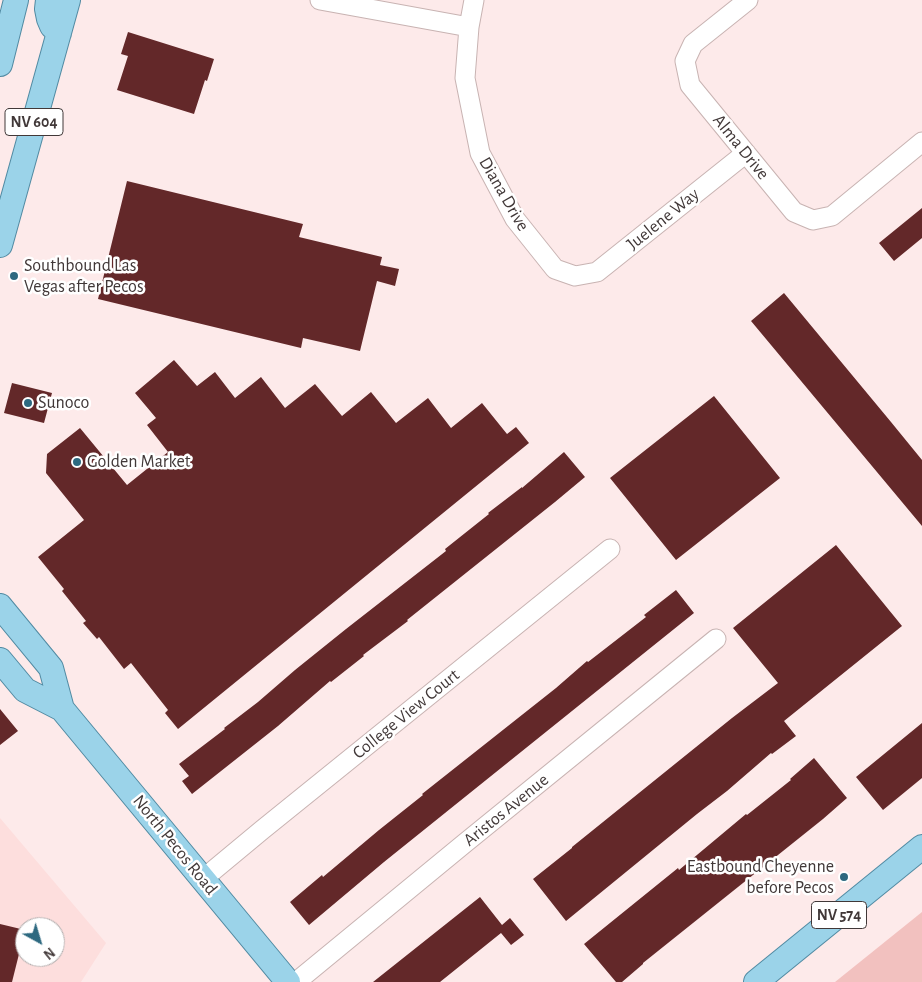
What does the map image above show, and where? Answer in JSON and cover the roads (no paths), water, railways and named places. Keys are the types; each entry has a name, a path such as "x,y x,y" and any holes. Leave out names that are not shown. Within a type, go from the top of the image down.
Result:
{"main road":[{"path":"0,64 16,0"},
{"path":"48,0 49,19 52,26 59,33"},
{"name":"NV 604","path":"0,245 68,0"},
{"name":"North Pecos Road","path":"0,606 51,668 62,709"},
{"name":"North Pecos Road","path":"0,660 25,690 62,709 288,982"},
{"name":"NV 574","path":"756,982 922,847"}],"street":[{"path":"320,0 469,27"},
{"name":"Diana Drive","path":"474,0 469,27 465,78 480,153 515,219 556,269 575,276"},
{"name":"Alma Drive","path":"748,0 693,44 686,61 690,85 794,212 813,220 832,216 922,142"},
{"name":"Juelene Way","path":"575,276 597,272 746,153"},
{"name":"College View Court","path":"203,879 610,550"},
{"name":"Aristos Avenue","path":"296,982 716,638"}],"place":[{"name":"Southbound Las Vegas after Pecos","path":"14,276"},
{"name":"Sunoco","path":"28,403"},
{"name":"Golden Market","path":"77,462"},
{"name":"Eastbound Cheyenne before Pecos","path":"844,877"}]}
